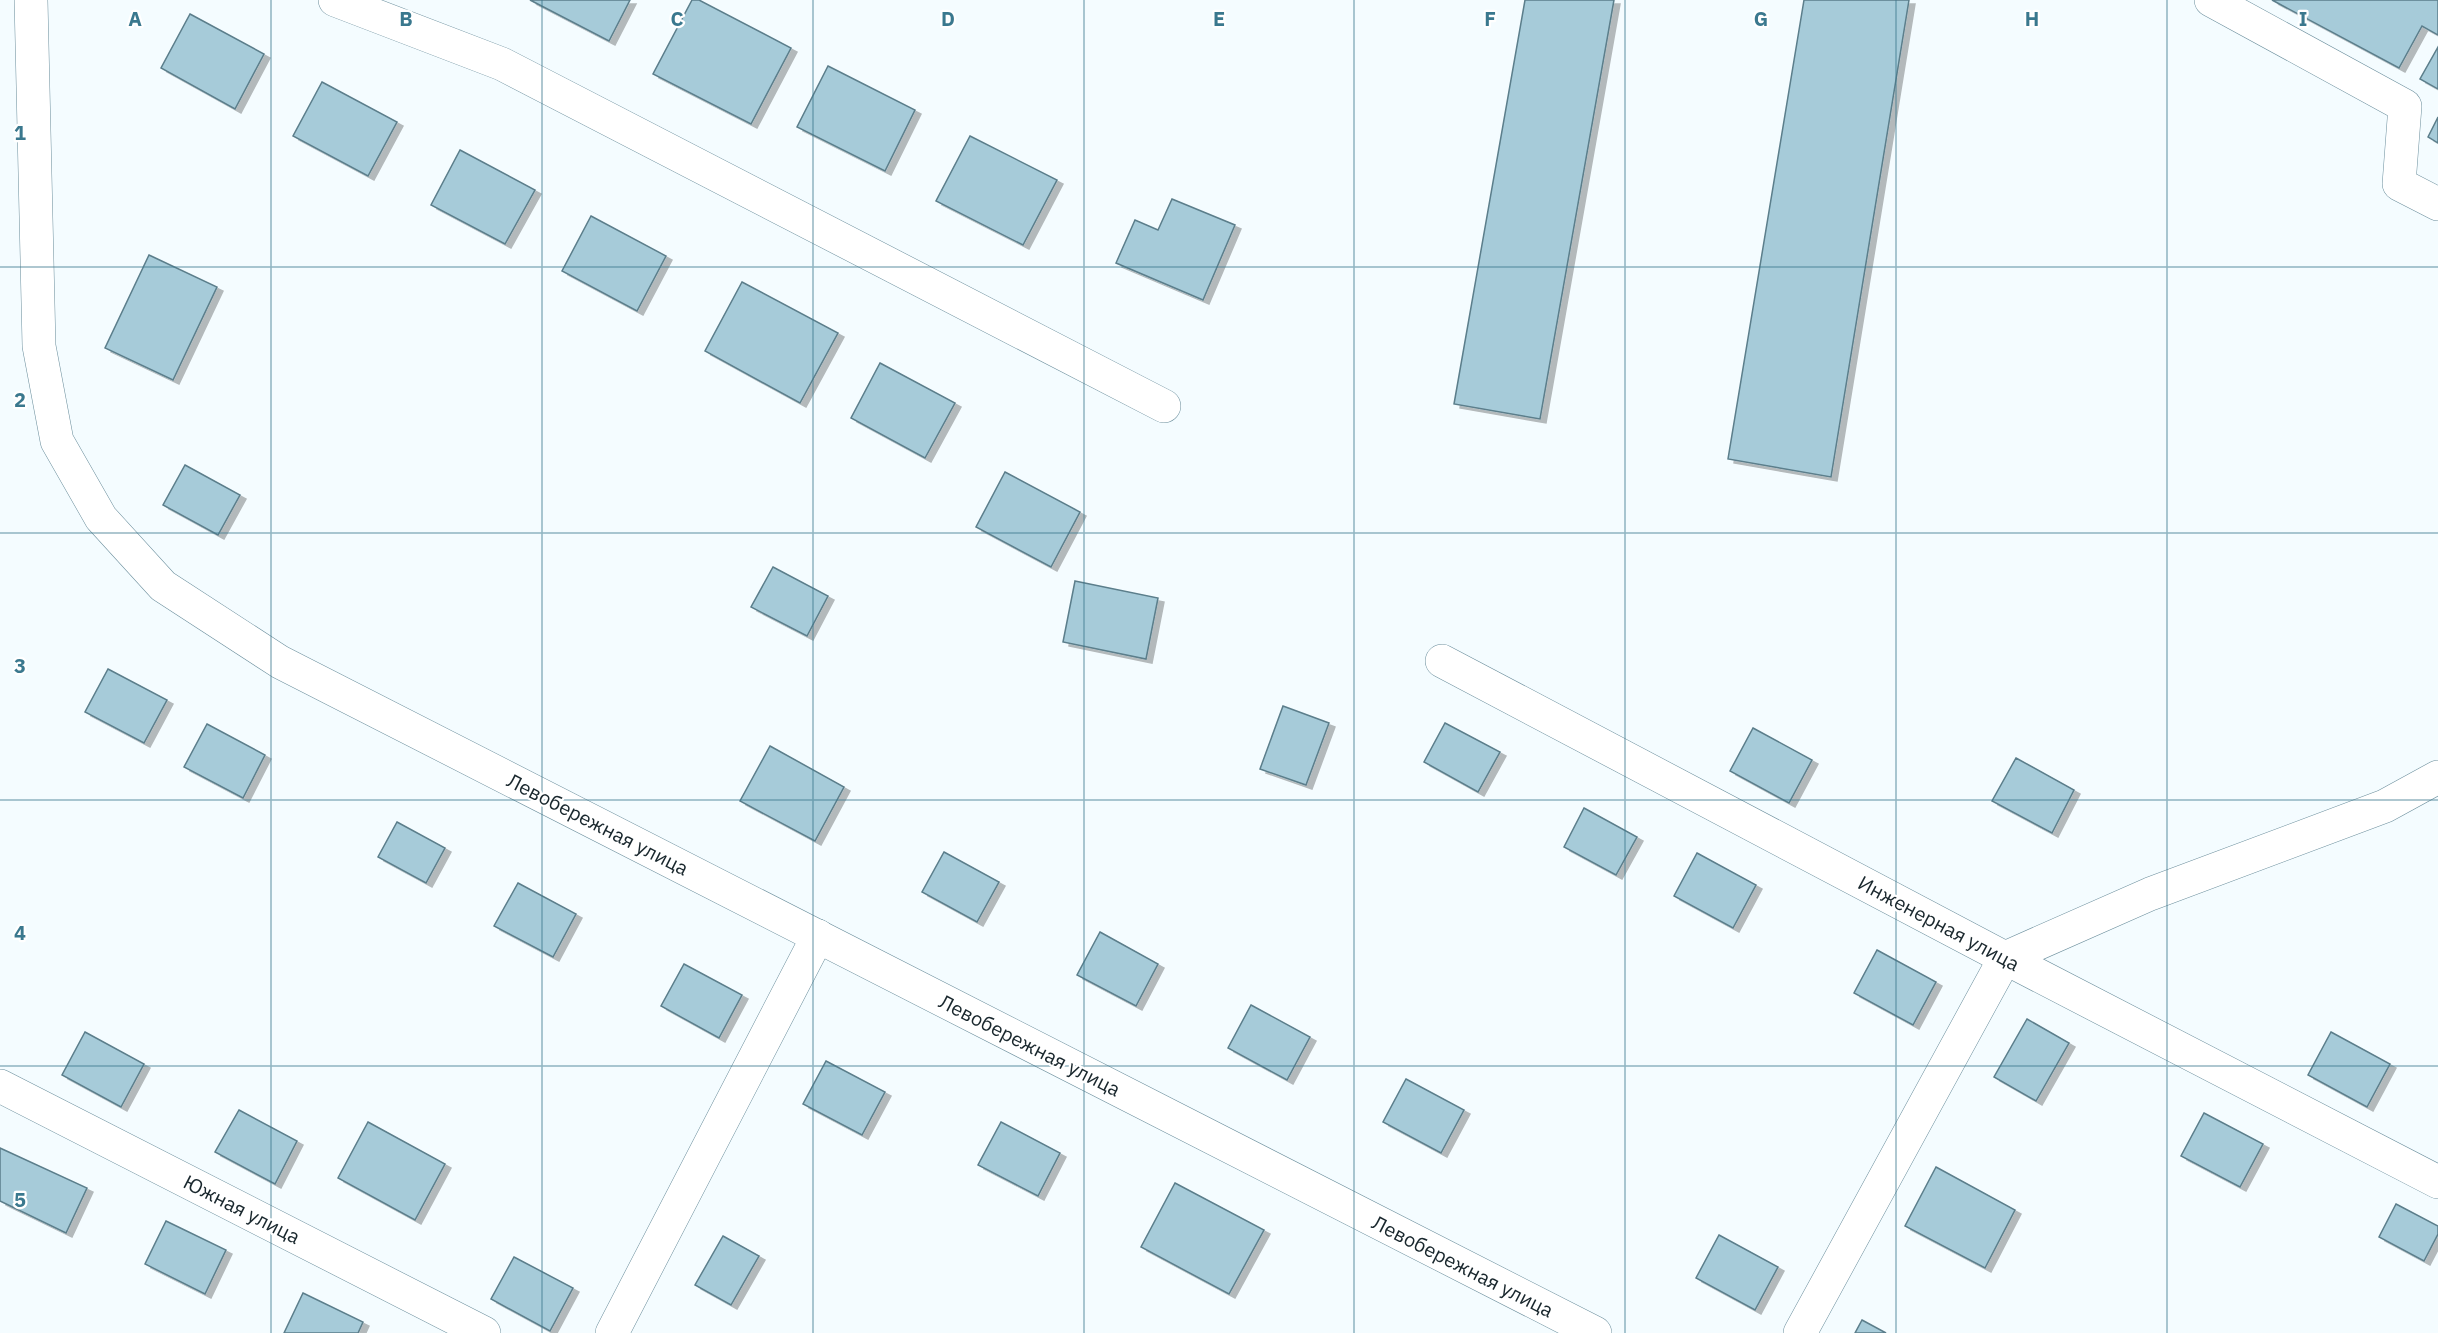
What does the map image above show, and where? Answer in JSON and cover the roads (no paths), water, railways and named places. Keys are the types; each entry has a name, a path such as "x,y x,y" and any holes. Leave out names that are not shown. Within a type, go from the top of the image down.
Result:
{"street":[{"name":"Левобережная улица","path":"31,0 39,346 57,441 100,518 163,586 280,662 1595,1333"},
{"path":"335,0 502,64 1164,406"},
{"path":"2211,0 2405,106 2399,184 2438,204"},
{"name":"Инженерная улица","path":"1442,660 2005,958 2438,1182"},
{"path":"1800,1333 2005,958 2150,894 2385,806 2438,777"},
{"path":"612,1333 818,936"},
{"name":"Южная улица","path":"0,1086 484,1333"}]}
